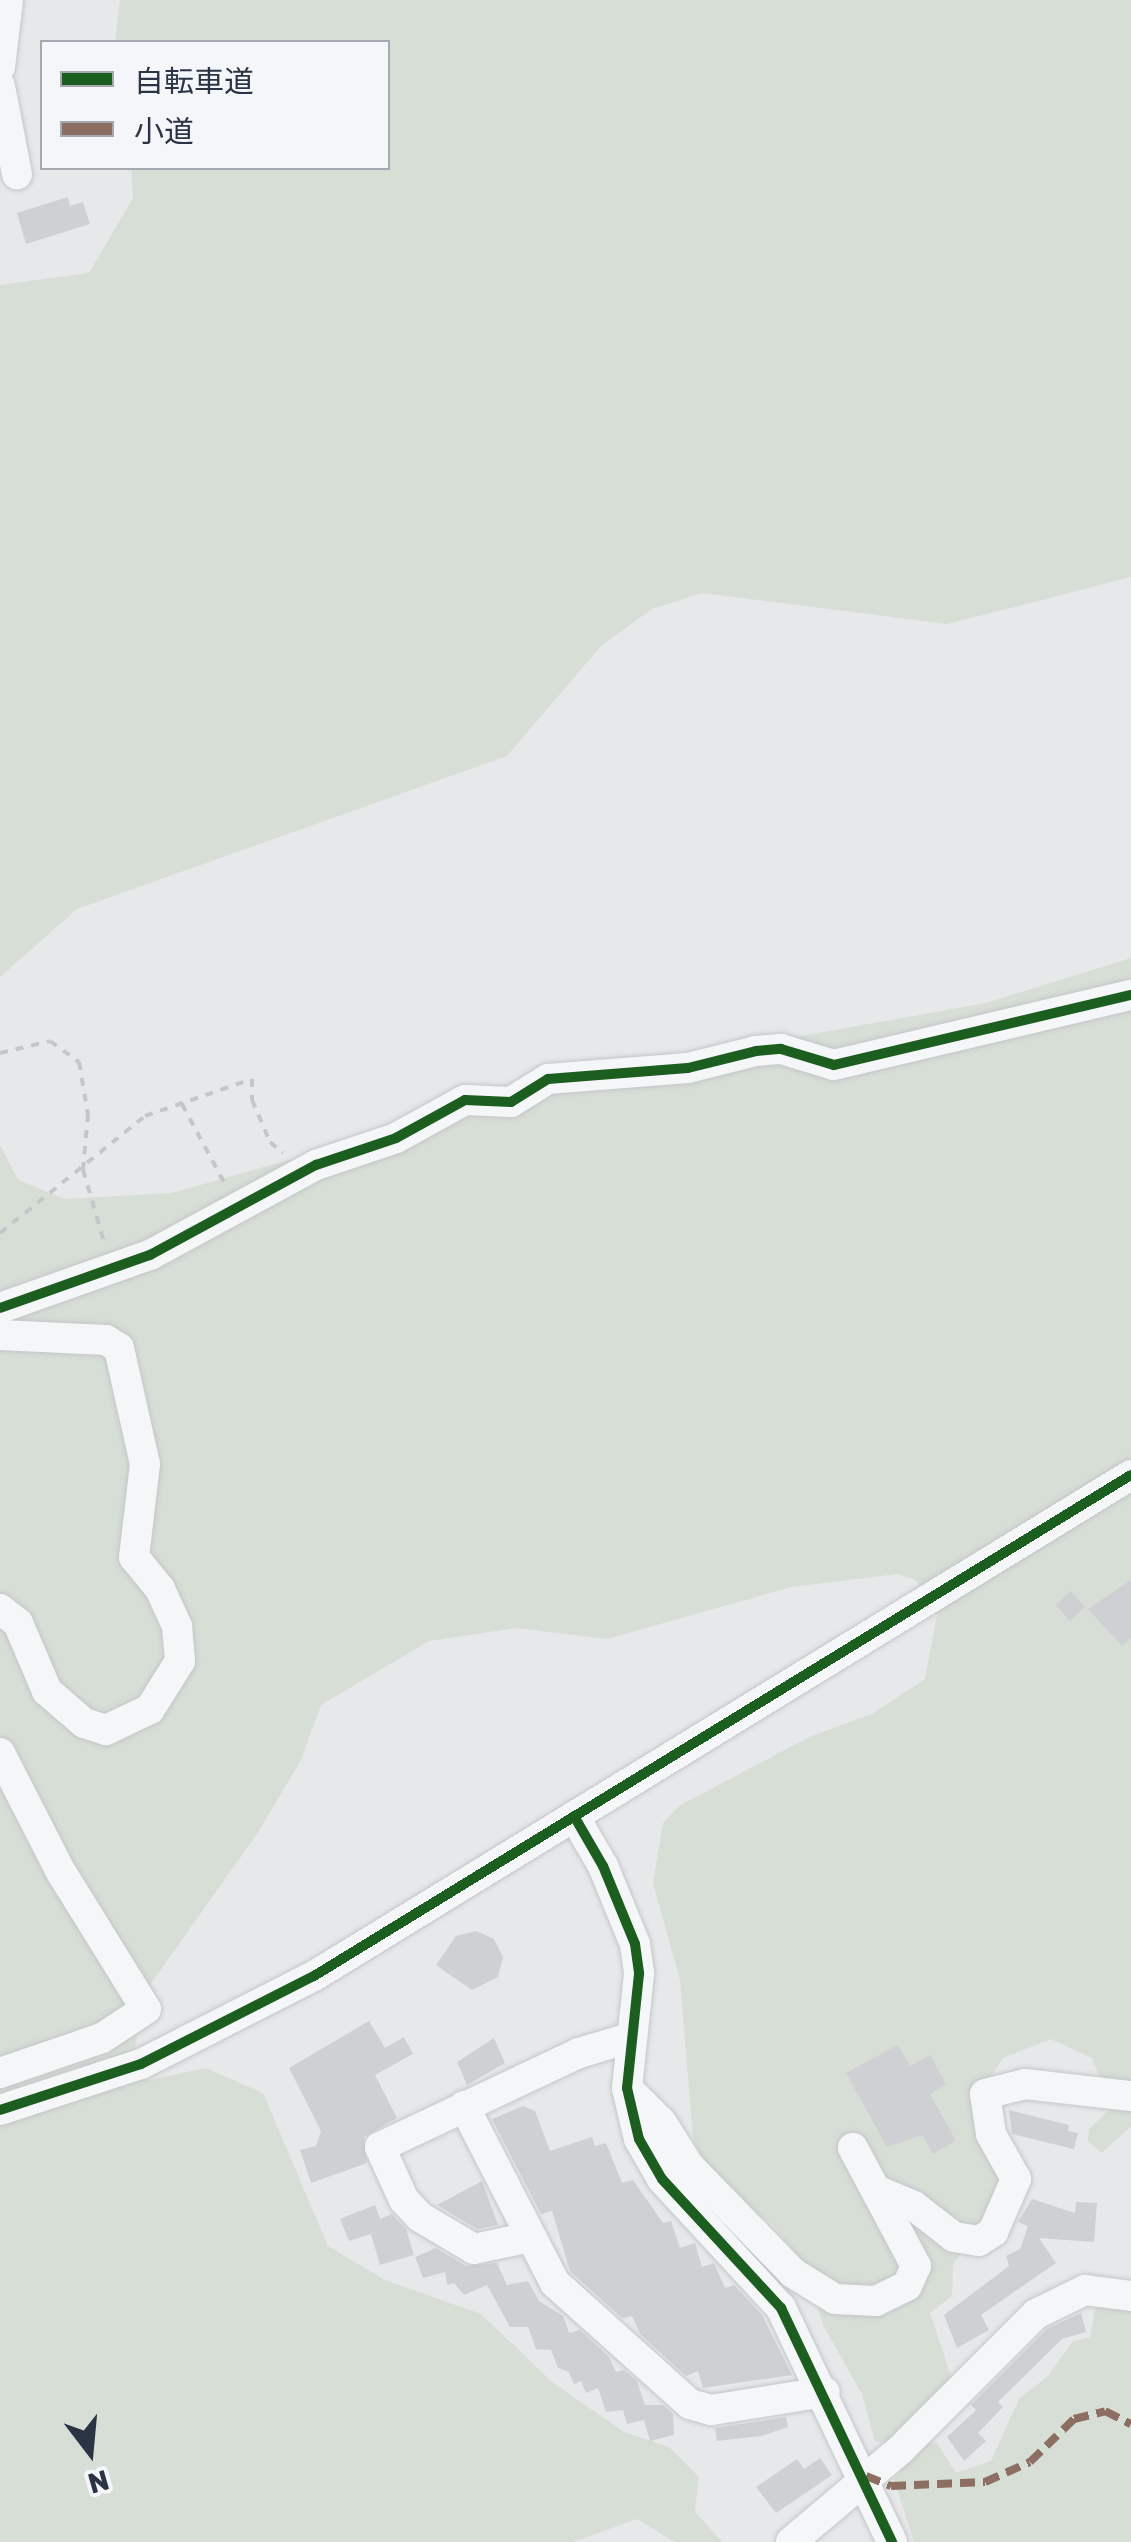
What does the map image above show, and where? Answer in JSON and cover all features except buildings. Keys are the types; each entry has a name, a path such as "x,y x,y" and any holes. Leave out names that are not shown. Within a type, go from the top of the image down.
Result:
{"street":[{"path":"0,67 4,8"},
{"path":"0,86 18,174"},
{"path":"0,1308 114,1269 236,1211 304,1172 396,1138 455,1103 516,1100 548,1079 688,1068 768,1050 834,1065 1131,995"},
{"path":"0,1335 106,1340 120,1348 145,1464 134,1557 160,1588 177,1626 180,1661 150,1709 106,1730 84,1723 47,1691 18,1623 0,1609"},
{"path":"0,2110 141,2064 255,2009 1131,1475"},
{"path":"0,1753 61,1872 146,2009 102,2038 0,2073"},
{"path":"574,1816 603,1866 635,1944 627,2088 639,2139 662,2179 781,2308 866,2476 890,2534"},
{"path":"526,2238 487,2248 464,2244 412,2210 380,2147 579,2052 632,2036"},
{"path":"876,2190 914,2206 954,2237 979,2241 993,2232 1016,2178 991,2134 986,2094 1025,2084 1131,2096"},
{"path":"627,2088 662,2124 689,2166 818,2293 876,2300 916,2276 852,2148"},
{"path":"464,2106 526,2238 576,2306 701,2410 825,2392"},
{"path":"791,2542 1036,2314 1085,2290 1131,2296"}],"path":[{"path":"0,1053 50,1041 79,1062 88,1114 83,1166 87,1198 114,1269"},
{"path":"0,1234 145,1116 252,1080 252,1100 270,1142 304,1172"},
{"path":"182,1104 212,1150 236,1211"}],"shaded area":[{"path":"120,0 1131,0 1131,577 947,624 702,593 652,609 602,645 507,756 77,909 0,977 0,285 89,273 133,198 131,170 390,170 390,40 115,40"},
{"path":"1131,958 1131,2126 1102,2153 1088,2141 1089,2129 1111,2108 1092,2058 1051,2039 1003,2058 973,2105 1011,2182 953,2265 952,2296 930,2313 951,2376 889,2444 875,2441 862,2394 824,2327 805,2265 773,2225 711,2176 693,2139 680,1980 653,1883 663,1823 679,1806 809,1737 872,1714 925,1679 937,1615 916,1580 898,1574 791,1587 607,1639 516,1628 429,1641 321,1705 301,1760 257,1834 149,1986 135,2045 149,2080 206,2068 263,2093 328,2246 385,2280 481,2314 552,2382 624,2432 669,2447 699,2477 695,2511 722,2542 675,2542 637,2519 573,2542 0,2542 0,1145 18,1180 65,1199 172,1193 454,1113 779,1040 986,1003"},
{"path":"1131,2293 1131,2542 914,2542 894,2479 922,2444 937,2443 956,2473 991,2461 1019,2399 1048,2376 1072,2342 1090,2337 1095,2308"}],"marked path":[{"path":"866,2476 891,2486 985,2482 1030,2462 1074,2419 1105,2411 1131,2424"}],"cycle path":[{"path":"0,1308 150,1255 316,1165 396,1138 465,1100 511,1102 548,1079 688,1068 756,1051 781,1049 834,1065 1131,995"},
{"path":"0,2110 141,2064 314,1976 1131,1475"},
{"path":"574,1816 603,1866 635,1944 639,1974 627,2088 639,2139 662,2179 781,2308 892,2542"}]}
